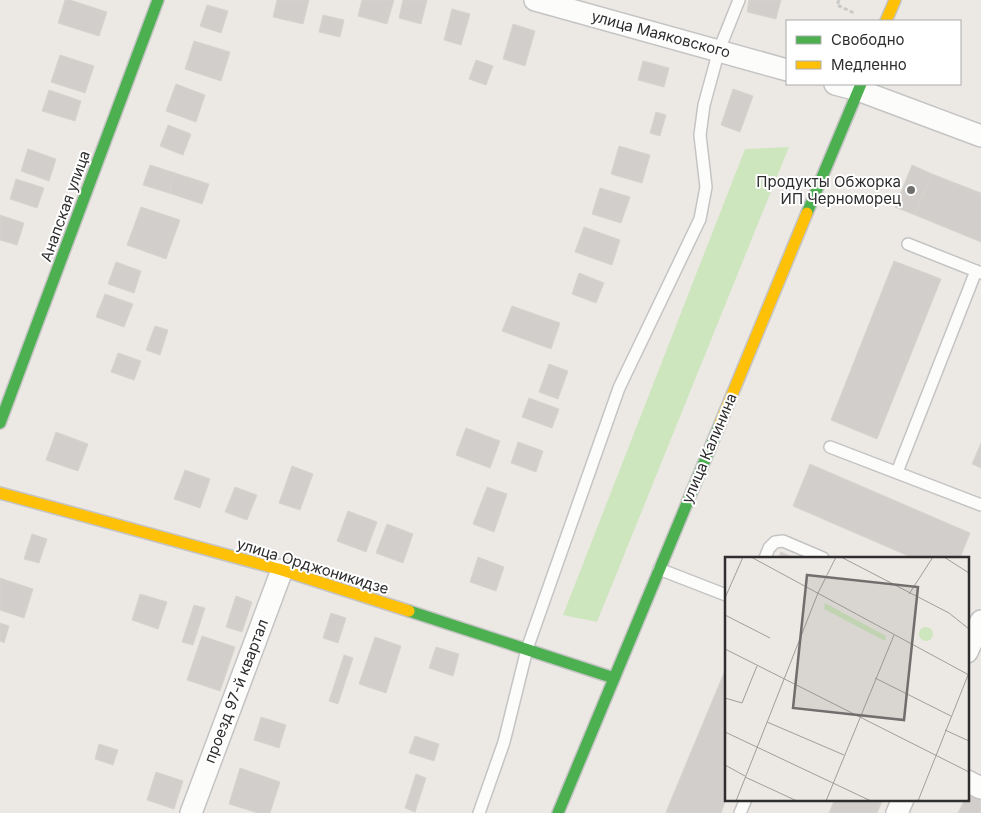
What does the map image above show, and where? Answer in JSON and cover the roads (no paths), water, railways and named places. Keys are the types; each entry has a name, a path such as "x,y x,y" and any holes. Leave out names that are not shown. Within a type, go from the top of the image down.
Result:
{"street":[{"name":"Анапская улица","path":"0,423 158,0"},
{"name":"улица Маяковского","path":"535,0 786,70"},
{"path":"886,20 895,0"},
{"path":"843,85 859,87 981,136"},
{"name":"улица Калинина","path":"558,813 859,87"},
{"name":"улица Орджоникидзе","path":"0,493 282,570 614,678"},
{"name":"проезд 97-й квартал","path":"191,813 282,570"},
{"path":"968,648 976,620"},
{"path":"968,782 981,788"},
{"path":"897,813 903,800"}],"lane":[{"path":"479,813 504,742 527,649 619,388 700,219 706,187 700,135 704,105 719,50 739,0"},
{"path":"896,472 979,272 908,244"},
{"path":"830,446 981,505"},
{"path":"765,557 769,548 775,542 783,541 821,557"},
{"path":"659,569 725,595"},
{"path":"740,813 746,800"}],"place":[{"name":"Продукты Обжорка ИП Черноморец","path":"911,190"}]}
